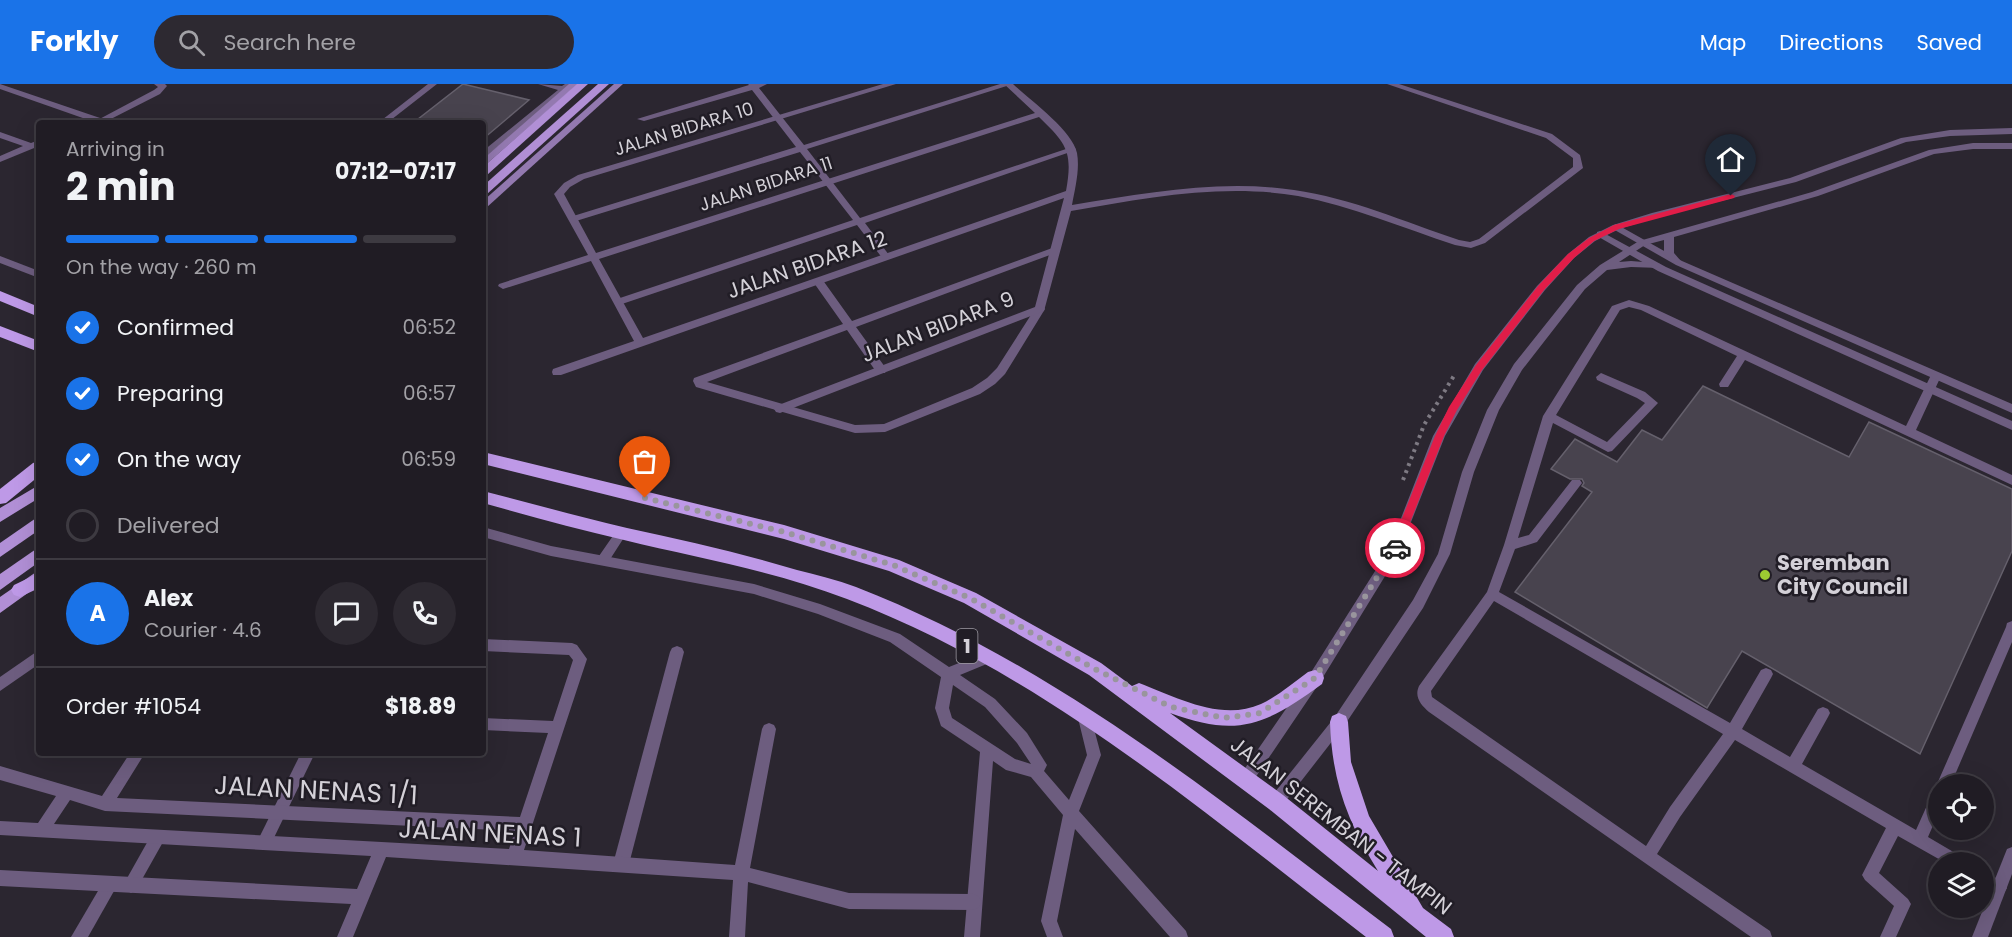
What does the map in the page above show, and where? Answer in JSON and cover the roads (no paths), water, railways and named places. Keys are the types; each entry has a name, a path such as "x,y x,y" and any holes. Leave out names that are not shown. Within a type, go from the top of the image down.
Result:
{"highway":[{"path":"0,296 36,311"},
{"path":"0,331 36,346"},
{"name":"JALAN SEREMBAN - TAMPIN","path":"486,459 784,532 893,565 970,598 1095,669 1276,802 1443,937"},
{"path":"0,498 36,469"},
{"name":"1","path":"486,497 621,533 737,559 849,592 927,625 989,657 1084,714 1160,766 1383,937"},
{"path":"20,590 36,580"},
{"path":"1095,669 1171,707 1224,718 1260,713 1315,678"},
{"path":"1339,722 1342,765 1350,795 1386,866 1423,922"}],"main road":[{"path":"486,170 583,84"},
{"path":"486,189 604,84"},
{"path":"486,203 620,84"},
{"path":"486,161 569,86"},
{"path":"0,516 36,493"},
{"path":"0,551 36,524"},
{"path":"0,583 36,555"},
{"path":"0,606 20,590"}],"street":[{"path":"386,120 433,84"},
{"path":"542,84 569,86"},
{"name":"JALAN BIDARA 10","path":"640,343 595,256 559,194 567,185 581,177 892,84"},
{"path":"573,219 1009,84 1072,150 618,302"},
{"path":"1067,209 1169,191 1229,188 1267,190 1325,199 1458,243 1471,245 1482,241 1578,168 1577,157 1573,152 1549,136 1391,84"},
{"path":"102,120 157,92 161,85"},
{"path":"641,119 756,85 778,118 886,257"},
{"path":"0,86 93,120"},
{"path":"486,154 569,86"},
{"name":"JALAN BIDARA 11","path":"503,286 1039,114"},
{"path":"1246,779 1315,678 1394,550 1439,436 1479,367 1541,288 1571,256 1600,234 1616,227 1793,180 1904,140 1950,133 2012,131"},
{"path":"0,135 34,145"},
{"path":"0,159 34,145"},
{"path":"1276,802 1339,722 1418,604 1444,554 1468,472 1493,410 1518,368 1581,287 1627,251 1669,234 1815,194 1932,152 1973,146 2012,146"},
{"name":"JALAN BIDARA 9","path":"780,409 1040,309 1067,209 1073,177 1072,150"},
{"name":"JALAN BIDARA 12","path":"557,372 1070,193"},
{"path":"1616,227 1675,260 2012,409"},
{"path":"1600,234 1656,266 2012,426"},
{"path":"1669,234 1670,254 1675,260"},
{"path":"1040,309 1001,371 991,381 976,391 885,428 855,429 780,409 700,384 698,381 1055,250"},
{"path":"0,258 36,274"},
{"path":"1604,267 1631,264 1656,266"},
{"path":"818,281 881,370"},
{"path":"1764,937 1425,700 1424,690 1492,594 1510,545 1549,416 1616,308 1629,303 1645,308 2012,480"},
{"path":"1724,384 1743,355"},
{"path":"1909,432 1936,376"},
{"path":"1549,416 1605,450 1652,403 1641,395 1601,377"},
{"path":"1510,545 1533,539 1576,483"},
{"path":"486,533 551,551 754,589 820,609 895,638 990,703 1022,738 1040,765 1035,772"},
{"path":"603,560 621,533"},
{"path":"1492,594 1940,852"},
{"path":"1948,774 2012,627"},
{"path":"486,645 572,649 580,658 513,857"},
{"path":"621,864 677,652"},
{"path":"948,674 989,657"},
{"path":"0,685 36,658"},
{"path":"948,674 942,708 946,722 1011,765 1035,772 1180,937"},
{"path":"1648,856 1675,812 1732,733 1766,674"},
{"path":"1793,766 1823,713"},
{"path":"1055,937 1049,921 1071,813 1094,755 1084,714"},
{"path":"486,724 557,727"},
{"path":"737,937 741,873 769,729"},
{"path":"972,937 987,751"},
{"path":"105,804 136,756"},
{"path":"264,843 307,756"},
{"name":"JALAN NENAS 1/1","path":"0,772 105,804 524,824"},
{"path":"42,830 67,792"},
{"path":"1919,840 1928,820"},
{"path":"1888,937 1903,904 1870,875 1895,826"},
{"name":"JALAN NENAS 1","path":"0,828 513,857 741,873 849,901 974,902"},
{"path":"131,885 158,837"},
{"path":"345,937 381,851"},
{"path":"1980,937 2012,854"},
{"path":"0,878 362,897"},
{"path":"80,937 110,884"},
{"path":"1994,885 1999,888"}],"place":[{"name":"Seremban City Council","path":"1765,575"}]}
